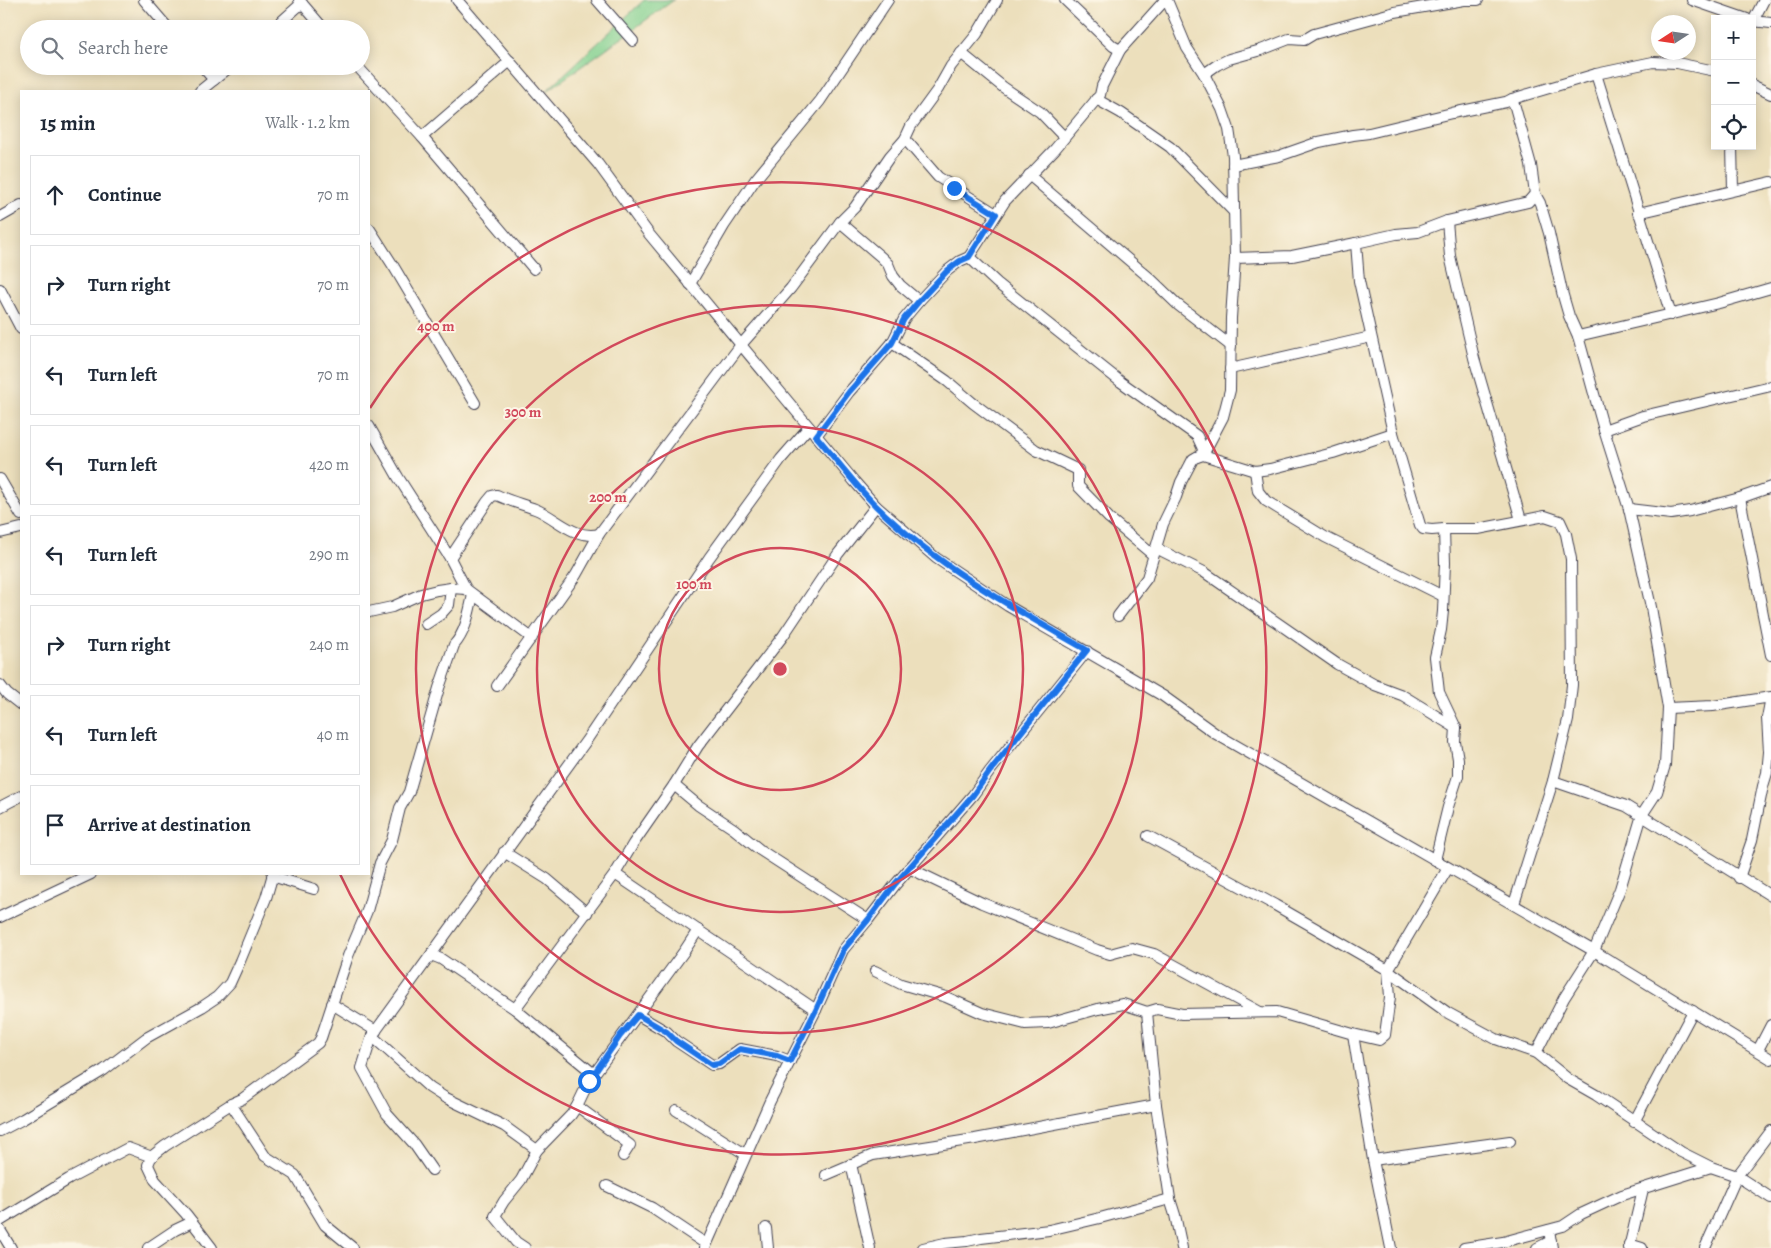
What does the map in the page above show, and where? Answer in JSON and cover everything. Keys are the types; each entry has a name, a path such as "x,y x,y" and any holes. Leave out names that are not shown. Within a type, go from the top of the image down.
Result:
{"street":[{"path":"144,0 161,20"},
{"path":"457,0 598,164 649,234 740,346 876,506 936,558 1008,606 1087,650 1163,696 1216,734 1372,825 1514,904 1771,1059"},
{"path":"597,0 634,41"},
{"path":"690,284 724,226 755,180 820,101 888,0"},
{"path":"496,686 576,576 599,534 740,346 775,308 840,222 855,207 884,163 905,140 911,126 938,89 944,76 977,34 997,0"},
{"path":"1065,0 1113,46 1120,50"},
{"path":"816,436 849,392 892,343 904,319 919,301 947,271 969,257 1005,201 1048,158 1064,137 1074,128 1100,95 1102,86 1120,50 1166,0 1187,48 1204,74 1222,109 1231,142 1234,258 1230,390 1226,406 1204,455"},
{"path":"1204,74 1229,59 1261,50 1289,39 1304,40 1314,34 1395,12 1464,0 1478,0"},
{"path":"1692,0 1734,15"},
{"path":"1755,15 1764,0"},
{"path":"282,20 300,2 316,20"},
{"path":"1756,22 1771,23"},
{"path":"961,53 1003,87 1040,112 1064,137"},
{"path":"422,136 510,61"},
{"path":"1233,166 1279,156 1319,142 1370,133 1423,119 1506,102 1596,74 1653,62 1678,63 1711,70"},
{"path":"1596,74 1671,315"},
{"path":"210,75 214,80"},
{"path":"201,90 220,75"},
{"path":"365,75 422,136 534,269"},
{"path":"1756,87 1771,94"},
{"path":"1096,99 1121,113 1170,146 1234,212"},
{"path":"1512,99 1531,165 1535,194 1540,203 1549,233 1567,308 1578,336 1604,430 1629,509 1651,607 1668,708 1664,765 1657,792 1642,814 1620,889 1594,951 1564,998 1536,1053"},
{"path":"905,140 938,177 996,214"},
{"path":"1732,150 1732,190"},
{"path":"1029,175 1152,280 1178,305 1231,346"},
{"path":"1638,214 1771,182"},
{"path":"1234,258 1292,256 1396,234 1418,232 1447,221 1528,202 1535,194"},
{"path":"0,217 20,206"},
{"path":"1447,221 1450,256 1474,358 1521,520"},
{"path":"840,222 881,257 888,264 893,276 900,285 919,301"},
{"path":"370,230 475,403"},
{"path":"1356,242 1359,281 1371,337 1393,434 1420,525 1423,529 1432,530 1478,529 1545,516 1560,521 1566,534 1571,559 1572,685 1568,720 1553,781 1514,904"},
{"path":"969,257 1015,298 1120,382 1197,436 1203,449 1202,454 1193,459 1180,482 1176,497 1163,524 1147,578 1118,616"},
{"path":"1578,336 1671,315 1771,288"},
{"path":"0,289 20,327"},
{"path":"1230,369 1371,337"},
{"path":"892,343 947,381 1036,450 1078,470 1078,486 1109,518 1155,551 1204,572 1337,664 1375,685 1402,695 1456,728"},
{"path":"1604,430 1644,416 1771,386"},
{"path":"432,1170 414,1144 387,1114 362,1068 374,1033 591,733 709,558 781,459 809,427"},
{"path":"370,428 398,478 470,592 532,638"},
{"path":"1193,459 1204,455 1255,471 1333,453 1393,434"},
{"path":"1255,471 1258,492 1266,501 1325,537 1443,596"},
{"path":"0,479 20,513"},
{"path":"1629,509 1671,514 1740,498 1771,487"},
{"path":"450,558 487,502 492,496 497,495 537,509 567,529 593,536 599,534"},
{"path":"1740,498 1771,655"},
{"path":"514,1009 615,874 698,746 783,636 838,554 876,506"},
{"path":"0,533 20,528"},
{"path":"1435,860 1458,776 1455,742 1456,728 1439,692 1436,675 1435,656 1441,630 1445,563 1444,529"},
{"path":"370,612 392,607 421,594 451,588 470,592"},
{"path":"426,624 441,614 449,605 451,588"},
{"path":"212,1248 186,1214 155,1180 148,1165 152,1157 165,1146 261,1086 318,1043 373,891 380,863 392,840 400,808 409,792 439,688 454,645 465,627 470,592"},
{"path":"607,1186 652,1208 706,1246 745,1154 816,1010 843,950 909,868 973,795 1087,650"},
{"path":"0,684 7,694 20,704"},
{"path":"1668,708 1713,706 1771,697 1767,718 1770,752 1767,786 1740,878"},
{"path":"1553,781 1626,806 1642,814 1771,896"},
{"path":"674,785 760,850 868,920"},
{"path":"0,807 20,797"},
{"path":"1148,836 1275,905 1388,970 1448,1013 1496,1039 1536,1053 1556,1071 1596,1095 1681,1152 1711,1167 1738,1176 1771,1198"},
{"path":"504,852 547,879 587,912"},
{"path":"909,868 982,903 1097,950 1110,954 1132,948 1154,954 1261,1013"},
{"path":"875,971 900,984 946,997 982,1013 1025,1024 1048,1023 1123,1004 1147,1012 1157,1010 1182,1014 1278,1012 1379,1040 1385,1035 1390,997 1388,970 1448,868"},
{"path":"615,874 816,1010"},
{"path":"0,917 89,875"},
{"path":"0,1131 32,1114 48,1102 104,1070 146,1038 217,997 230,983 240,961 264,903 272,875 314,889"},
{"path":"525,1248 516,1242 495,1216 504,1200 521,1180 537,1150 567,1120 577,1106 589,1081 620,1036 638,1015 698,930"},
{"path":"431,955 441,959 514,1009 594,1074"},
{"path":"332,1004 374,1033 430,1088 444,1097 504,1126 537,1150"},
{"path":"1634,1122 1693,1011"},
{"path":"1147,1012 1156,1105 1170,1199 1182,1248"},
{"path":"638,1015 667,1032 676,1041 712,1065 719,1064 740,1049 777,1056 790,1061"},
{"path":"1758,1050 1771,1025"},
{"path":"1352,1034 1373,1160 1391,1248"},
{"path":"232,1104 265,1156 295,1175 325,1226 353,1248"},
{"path":"826,1175 873,1154 975,1139 1156,1105"},
{"path":"577,1106 630,1145 623,1156"},
{"path":"676,1110 745,1154"},
{"path":"1705,1248 1738,1176 1771,1131"},
{"path":"1373,1160 1510,1141"},
{"path":"0,1221 69,1179 128,1148 152,1157"},
{"path":"851,1164 870,1248"},
{"path":"1464,1248 1503,1242 1563,1226 1581,1214 1622,1195 1711,1167"},
{"path":"1642,1189 1629,1246 1642,1248"},
{"path":"923,1248 945,1243 968,1245 981,1238 1049,1230 1170,1199"},
{"path":"148,1248 175,1230 192,1222"},
{"path":"766,1228 768,1248"},
{"path":"0,1230 11,1248"},
{"path":"1537,1248 1552,1244 1549,1230"}],"green space":[{"path":"644,0 674,0 543,94"}],"route":[{"path":"589,1081 620,1036 638,1015 667,1032 676,1041 712,1065 719,1064 740,1049 777,1056 790,1061 843,950 895,884 973,795 1087,650 1008,606 936,558 876,506 816,436 849,392 892,343 904,319 919,301 947,271 969,257 996,214 954,188"}]}
